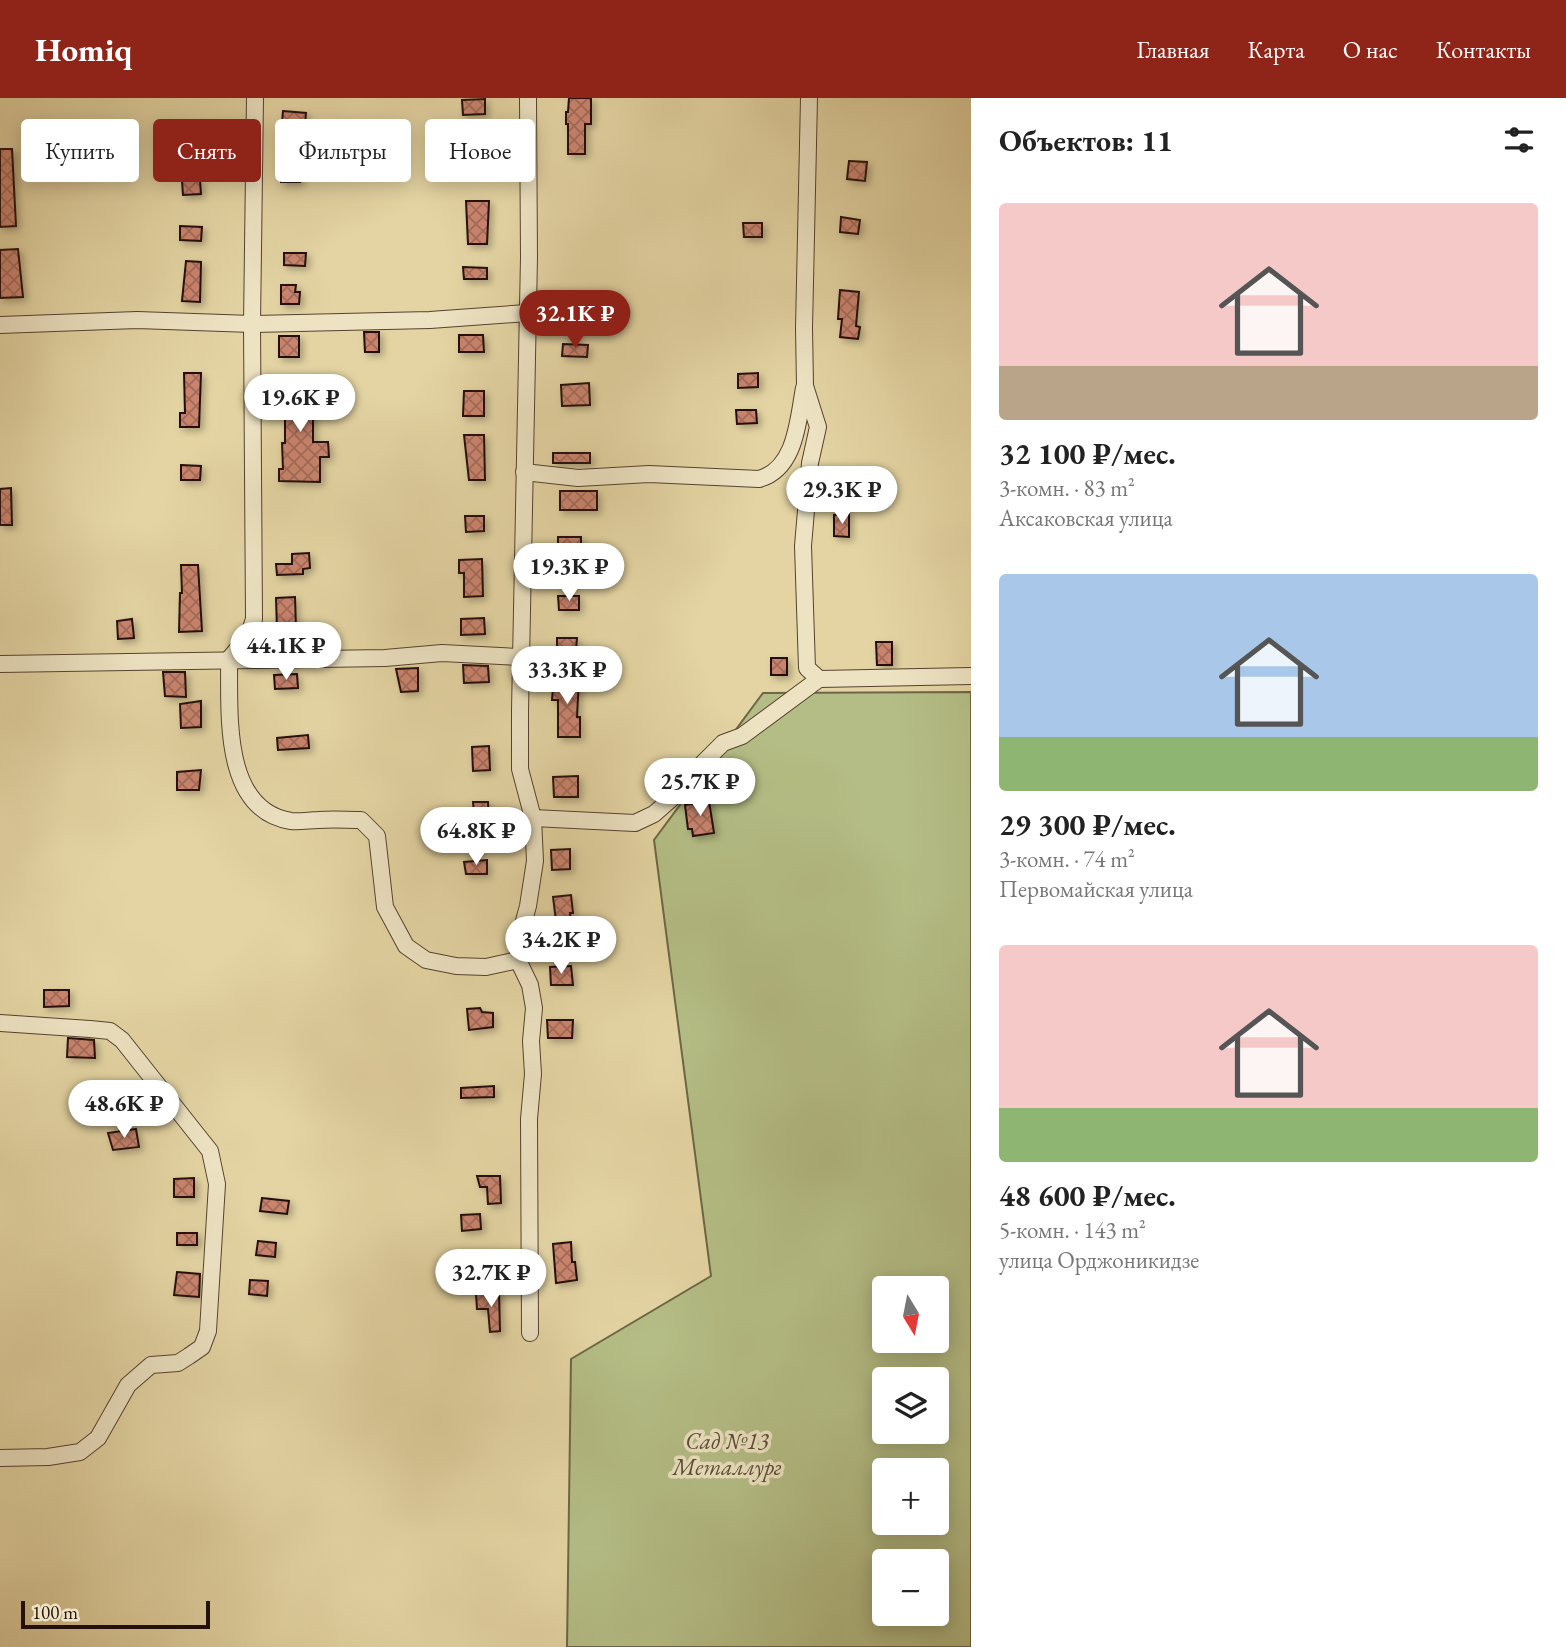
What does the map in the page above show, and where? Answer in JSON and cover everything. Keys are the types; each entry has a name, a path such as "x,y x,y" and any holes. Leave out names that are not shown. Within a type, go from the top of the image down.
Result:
{"street":[{"path":"255,98 252,324 254,619 248,637 229,659 232,755 242,783 253,799 268,811 291,821 362,820 377,836 386,907 406,946 426,960 456,966 486,967 519,960"},
{"path":"528,98 529,257 523,599 519,657 520,769 533,818 535,861 528,906 519,939 519,960 530,985 534,1008 529,1119 530,1333"},
{"path":"524,472 578,478 649,474 759,479 772,476 782,466 794,439 805,386 809,98"},
{"path":"0,325 137,320 252,324 430,320 527,313"},
{"path":"805,386 818,427 810,463 803,546 807,668 818,679"},
{"path":"0,664 385,657 442,653 519,657"},
{"path":"533,818 635,822 654,814 679,792 693,773 723,743 742,736 818,679 971,676"},
{"path":"0,1023 110,1031 122,1040 209,1151 217,1184 208,1331 202,1347 178,1363 151,1365 128,1385 98,1438 80,1452 48,1457 0,1458"}],"green space":[{"name":"Сад №13 Металлург","path":"971,692 971,1647 567,1647 571,1359 711,1276 654,840 763,693"}],"building":[{"path":"569,98 591,98 591,124 585,124 585,154 568,154 566,112"},
{"path":"485,99 485,114 463,115 462,100"},
{"path":"283,111 306,113 305,119 282,119"},
{"path":"0,149 12,149 16,226 0,227"},
{"path":"849,161 867,162 865,181 847,179"},
{"path":"182,182 200,182 201,194 183,195"},
{"path":"466,201 489,201 487,244 468,244"},
{"path":"841,217 860,220 858,234 840,232"},
{"path":"743,223 762,223 762,237 744,237"},
{"path":"180,226 202,227 201,241 180,240"},
{"path":"18,249 23,297 0,298 0,250"},
{"path":"284,253 306,253 305,266 284,265"},
{"path":"186,261 201,262 200,302 182,301"},
{"path":"463,267 487,268 487,279 464,279"},
{"path":"281,285 296,285 295,292 300,292 299,304 281,304"},
{"path":"840,290 859,292 856,326 860,327 858,339 840,337"},
{"path":"364,332 379,332 379,352 365,352"},
{"path":"459,335 483,335 484,352 459,352"},
{"path":"279,336 299,336 299,357 279,357"},
{"path":"563,344 588,345 587,357 562,356"},
{"path":"184,373 201,373 199,427 180,427 180,413 185,413"},
{"path":"758,373 758,387 738,388 738,374"},
{"path":"278,379 313,379 313,442 328,442 329,457 320,457 320,482 279,481 279,469 283,469 282,443 285,443 285,391 278,392"},
{"path":"589,383 590,405 562,406 561,385"},
{"path":"464,391 484,391 484,416 463,416"},
{"path":"736,410 756,410 757,423 737,424"},
{"path":"464,435 484,435 485,480 469,480"},
{"path":"553,453 590,453 590,463 553,463"},
{"path":"181,465 201,466 200,480 181,480"},
{"path":"11,488 12,525 0,525 0,489"},
{"path":"560,491 597,491 597,510 560,510"},
{"path":"849,514 849,537 834,536 834,515"},
{"path":"465,516 484,516 484,531 466,532"},
{"path":"558,537 581,537 581,549 571,549 571,576 558,576"},
{"path":"309,553 310,568 303,569 303,574 277,575 276,564 292,564 292,554"},
{"path":"482,559 483,596 464,597 464,573 459,573 459,560"},
{"path":"181,565 198,565 202,631 179,632"},
{"path":"558,596 579,596 579,610 559,610"},
{"path":"295,597 296,629 277,630 276,598"},
{"path":"484,618 485,634 461,635 461,619"},
{"path":"132,619 134,638 118,639 117,621"},
{"path":"557,638 577,638 576,650 557,650"},
{"path":"876,642 892,642 892,665 877,665"},
{"path":"771,658 787,658 787,675 771,675"},
{"path":"463,665 488,666 489,682 464,683"},
{"path":"418,668 418,691 401,692 396,669"},
{"path":"163,672 185,672 186,697 165,696"},
{"path":"297,674 298,688 275,689 274,675"},
{"path":"554,676 579,678 577,717 580,717 580,737 558,737 558,700 552,700"},
{"path":"201,701 201,727 181,728 180,704"},
{"path":"308,735 309,748 278,750 277,738"},
{"path":"489,746 490,770 473,771 472,747"},
{"path":"201,770 199,790 177,790 177,772"},
{"path":"578,776 578,797 554,797 553,777"},
{"path":"709,801 714,833 693,836 692,829 688,829 685,805"},
{"path":"473,802 488,802 489,825 475,825"},
{"path":"570,849 570,869 552,870 551,850"},
{"path":"487,860 487,874 466,874 464,862"},
{"path":"571,895 573,944 555,946 553,929 557,929 553,897"},
{"path":"571,966 573,985 551,985 550,967"},
{"path":"44,990 69,990 69,1006 44,1007"},
{"path":"480,1008 482,1012 493,1013 493,1027 469,1030 467,1009"},
{"path":"547,1020 573,1020 572,1038 548,1038"},
{"path":"68,1038 94,1040 95,1058 67,1057"},
{"path":"494,1086 494,1097 461,1098 461,1088"},
{"path":"136,1129 139,1147 113,1150 108,1133"},
{"path":"477,1176 500,1176 501,1203 488,1204 487,1187 480,1187"},
{"path":"194,1178 194,1197 174,1197 174,1179"},
{"path":"262,1198 289,1201 287,1214 260,1211"},
{"path":"480,1214 481,1229 462,1231 461,1215"},
{"path":"177,1233 197,1233 197,1245 177,1245"},
{"path":"258,1241 276,1243 275,1257 256,1255"},
{"path":"571,1242 572,1262 575,1262 577,1280 556,1283 553,1244"},
{"path":"177,1272 200,1274 199,1297 174,1295"},
{"path":"250,1280 268,1281 267,1296 249,1294"},
{"path":"499,1292 500,1331 490,1332 488,1309 477,1309 476,1294"}]}
